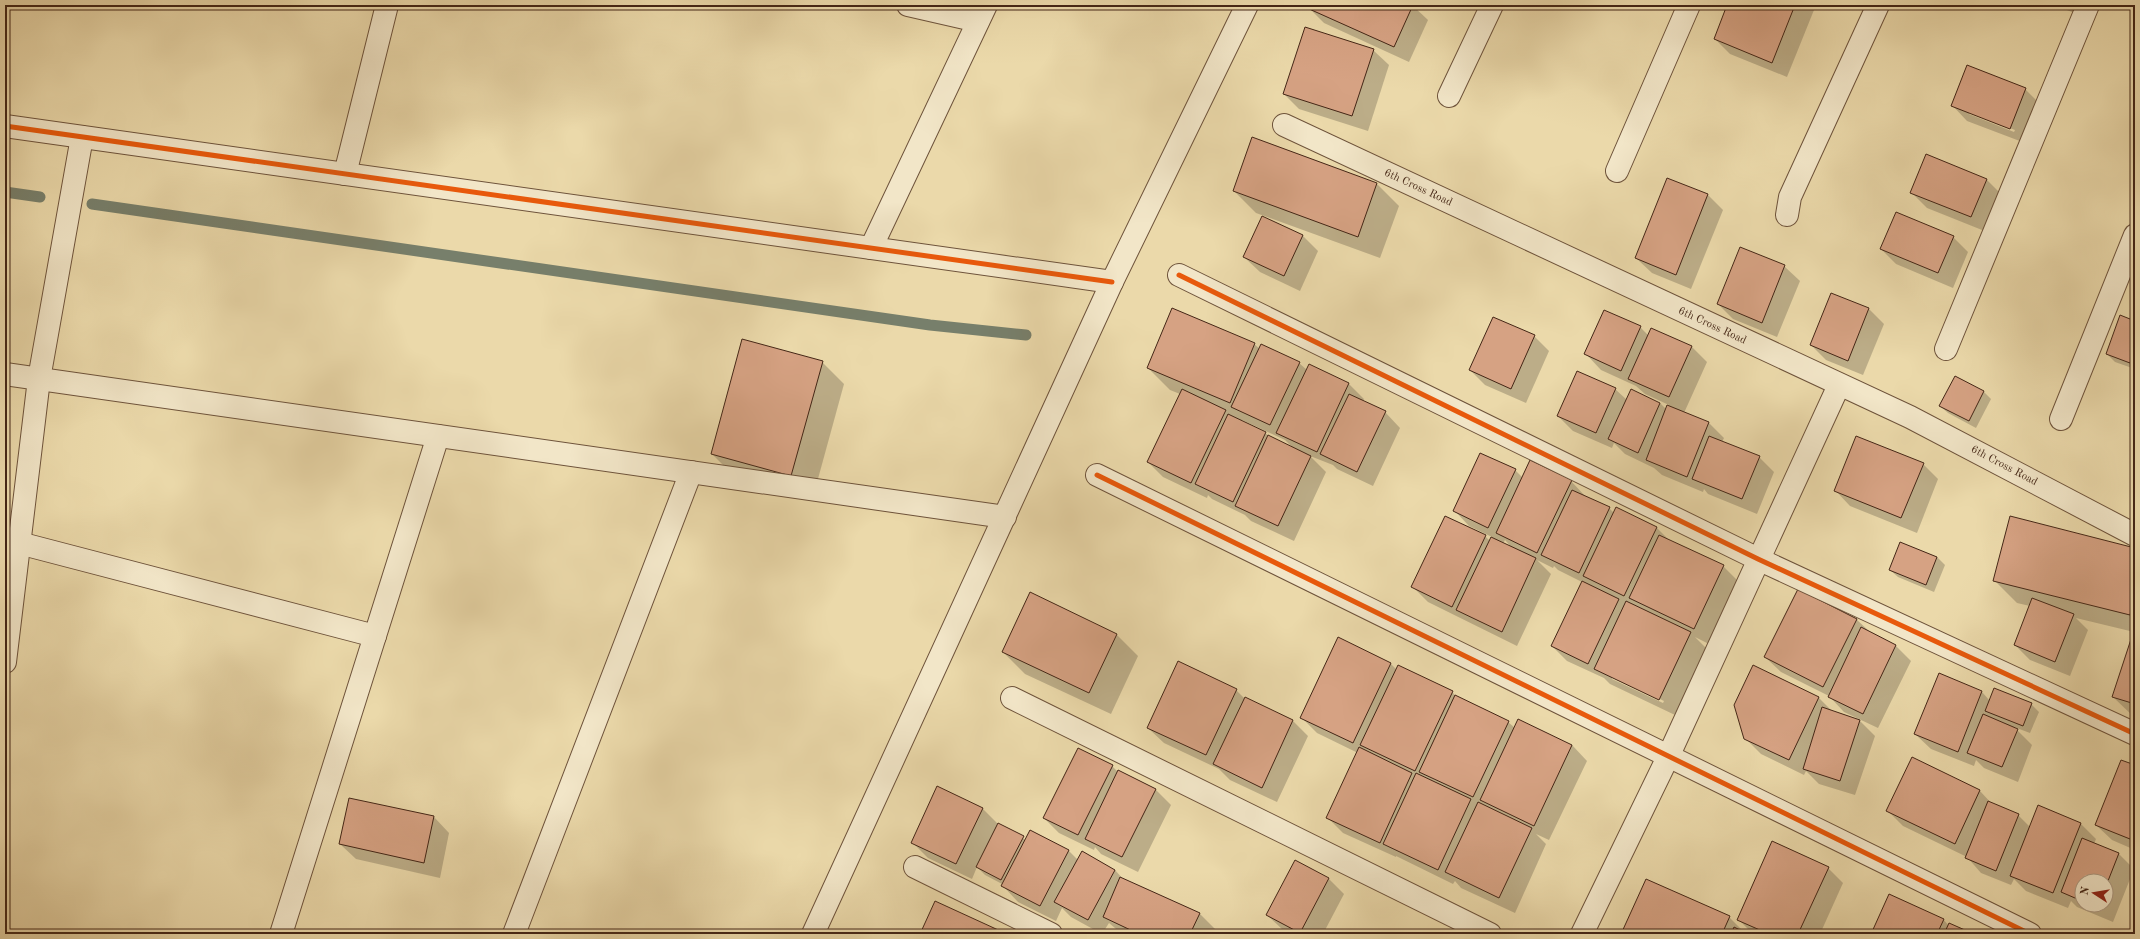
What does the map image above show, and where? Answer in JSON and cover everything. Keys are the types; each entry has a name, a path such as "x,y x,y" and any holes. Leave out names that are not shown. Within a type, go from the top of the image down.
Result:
{"street":[{"path":"345,174 387,5"},
{"path":"871,248 982,13 908,5"},
{"path":"813,934 1112,282 1247,5"},
{"path":"1449,96 1492,5"},
{"path":"1617,171 1689,5"},
{"path":"1787,215 1790,197 1878,5"},
{"path":"1946,349 2088,5"},
{"path":"5,126 1112,282"},
{"name":"6th Cross Road","path":"1284,126 1910,417 2135,535"},
{"path":"5,662 39,379 82,137"},
{"path":"2061,419 2135,235"},
{"path":"1179,275 1758,559 2135,734"},
{"path":"5,374 1005,517"},
{"path":"1582,934 1668,757 1839,385"},
{"path":"281,934 438,436"},
{"path":"514,934 691,472"},
{"path":"1097,475 2030,934"},
{"path":"19,543 375,636"},
{"path":"1012,698 1490,934"},
{"path":"915,868 1051,934"}],"building":[{"path":"1309,5 1413,5 1394,47 1307,8"},
{"path":"1727,5 1795,5 1772,63 1714,39"},
{"path":"1305,27 1374,49 1352,116 1283,94"},
{"path":"1967,65 2026,88 2010,129 1951,106"},
{"path":"1252,137 1377,183 1358,237 1233,191"},
{"path":"1926,154 1987,179 1971,217 1910,193"},
{"path":"1667,178 1708,194 1676,275 1635,258"},
{"path":"1896,212 1954,236 1938,273 1880,249"},
{"path":"1262,216 1303,235 1284,276 1243,257"},
{"path":"1740,247 1785,265 1762,323 1717,304"},
{"path":"1831,293 1869,308 1848,361 1810,345"},
{"path":"1172,308 1255,343 1230,403 1147,368"},
{"path":"1604,310 1641,326 1621,371 1584,354"},
{"path":"2120,315 2135,321 2135,349 2130,363 2106,354"},
{"path":"1493,317 1535,335 1511,389 1469,370"},
{"path":"1651,328 1692,346 1669,397 1628,379"},
{"path":"742,339 823,361 791,476 711,454"},
{"path":"1261,344 1300,362 1270,425 1231,407"},
{"path":"1309,364 1349,383 1317,452 1276,433"},
{"path":"1577,371 1616,388 1596,433 1557,416"},
{"path":"1955,376 1984,391 1969,421 1939,406"},
{"path":"1182,389 1226,410 1191,483 1147,462"},
{"path":"1631,389 1660,403 1638,453 1608,439"},
{"path":"1349,394 1386,411 1357,472 1320,454"},
{"path":"1667,405 1709,422 1687,477 1646,460"},
{"path":"1228,414 1266,432 1233,502 1195,484"},
{"path":"1268,435 1311,456 1278,526 1235,506"},
{"path":"1709,436 1760,456 1742,499 1692,479"},
{"path":"1856,436 1924,463 1901,518 1834,491"},
{"path":"1480,453 1516,469 1488,528 1453,511"},
{"path":"1530,460 1572,480 1537,553 1496,533"},
{"path":"1572,490 1610,507 1579,573 1541,555"},
{"path":"1616,507 1657,527 1624,596 1583,576"},
{"path":"1445,516 1486,535 1452,607 1411,587"},
{"path":"2010,516 2135,548 2135,596 2130,615 1993,581"},
{"path":"1659,535 1724,565 1694,629 1629,598"},
{"path":"1491,537 1536,558 1502,632 1456,610"},
{"path":"1900,542 1937,557 1926,585 1889,570"},
{"path":"1582,581 1619,599 1588,664 1551,646"},
{"path":"1798,589 1857,619 1823,687 1764,657"},
{"path":"1030,592 1117,634 1089,693 1002,652"},
{"path":"2032,598 2074,614 2055,662 2014,645"},
{"path":"1626,601 1691,632 1659,700 1594,669"},
{"path":"1861,627 1896,645 1863,714 1828,697"},
{"path":"2135,627 2135,704 2112,697"},
{"path":"1338,637 1391,663 1353,743 1300,718"},
{"path":"1178,661 1237,689 1206,755 1147,728"},
{"path":"1398,665 1453,691 1415,771 1360,745"},
{"path":"1753,665 1819,697 1789,760 1744,739 1734,705"},
{"path":"1939,673 1982,691 1958,752 1914,734"},
{"path":"1994,688 2032,703 2023,726 1985,711"},
{"path":"1455,695 1509,721 1473,797 1419,772"},
{"path":"1245,697 1293,720 1262,788 1213,764"},
{"path":"1822,707 1860,720 1840,781 1803,769"},
{"path":"1983,714 2018,729 2002,767 1967,753"},
{"path":"1518,719 1572,745 1534,826 1480,800"},
{"path":"1359,747 1412,773 1380,843 1326,818"},
{"path":"1078,748 1113,765 1078,835 1043,818"},
{"path":"1912,757 1980,790 1955,844 1886,811"},
{"path":"2121,760 2135,765 2135,841 2095,825"},
{"path":"1118,770 1156,789 1122,857 1085,839"},
{"path":"1416,773 1471,799 1438,870 1383,844"},
{"path":"937,786 983,808 956,864 911,843"},
{"path":"349,798 434,816 424,863 339,844"},
{"path":"1988,801 2019,814 1996,871 1965,858"},
{"path":"1478,802 1532,828 1499,898 1445,872"},
{"path":"2038,805 2081,823 2053,893 2010,876"},
{"path":"998,823 1024,836 1001,880 976,867"},
{"path":"1030,830 1069,850 1040,906 1001,886"},
{"path":"2082,838 2119,853 2111,873 2074,873 2074,898 2061,892"},
{"path":"1772,841 1829,867 1798,934 1769,934 1737,920"},
{"path":"1082,851 1115,870 1088,920 1054,902"},
{"path":"1295,860 1329,878 1300,933 1266,915"},
{"path":"1120,877 1200,913 1190,934 1139,934 1103,917"},
{"path":"1646,879 1730,916 1722,934 1621,934"},
{"path":"1889,894 1944,919 1937,934 1871,934"},
{"path":"935,901 1007,934 920,934"},
{"path":"1949,923 1974,934 1944,934"},
{"path":"1734,927 1748,934 1731,934"}],"waterway":[{"path":"5,192 40,197"},
{"path":"92,204 930,325 1026,335"}],"cycle path":[{"path":"5,126 1112,282"},
{"path":"1179,275 1758,559 2135,734"},
{"path":"1097,475 2030,934"}]}
